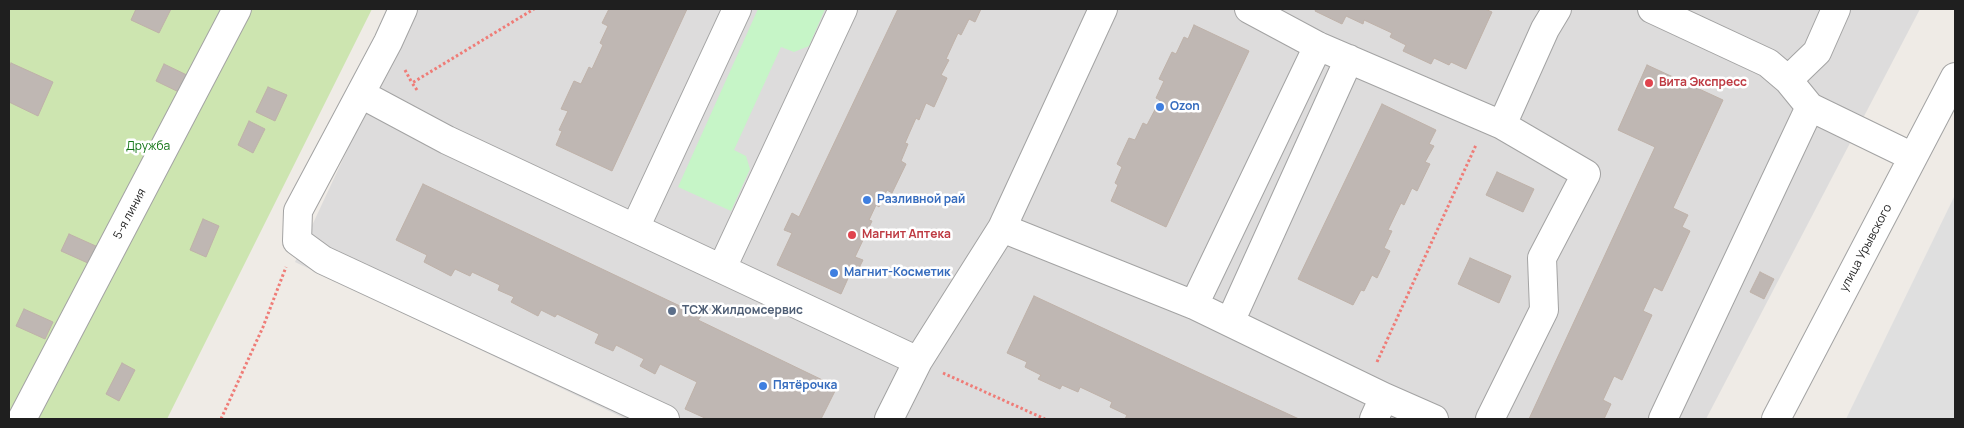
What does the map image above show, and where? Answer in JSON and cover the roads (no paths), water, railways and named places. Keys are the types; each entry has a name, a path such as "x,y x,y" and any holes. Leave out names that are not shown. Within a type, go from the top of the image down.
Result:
{"street":[{"name":"5-я линия","path":"22,419 237,9"},
{"path":"403,9 298,211 297,241 323,260 665,419"},
{"path":"635,228 737,9"},
{"path":"722,268 843,9"},
{"path":"889,419 918,361 1002,228 1103,9"},
{"path":"1249,9 1318,46 1494,122 1586,174 1542,258 1544,310 1490,419"},
{"path":"1494,122 1557,9"},
{"path":"1652,9 1768,63 1788,80 1810,107 1914,157"},
{"path":"1788,80 1817,52 1836,9"},
{"path":"1194,305 1318,46"},
{"path":"1230,322 1350,59"},
{"name":"улица Урывского","path":"1776,419 1955,77"},
{"path":"360,94 447,140 918,361"},
{"path":"1663,419 1810,107"},
{"path":"1002,228 1194,305 1230,322 1375,401 1434,419"}],"place":[{"name":"Вита Экспресс","path":"1649,83"},
{"name":"Ozon","path":"1160,107"},
{"name":"Разливной рай","path":"867,200"},
{"name":"Магнит Аптека","path":"852,235"},
{"name":"Магнит-Косметик","path":"834,273"},
{"name":"ТСЖ Жилдомсервис","path":"672,311"},
{"name":"Пятёрочка","path":"763,386"}],"park label":[{"name":"Дружба","path":"148,147"}]}
